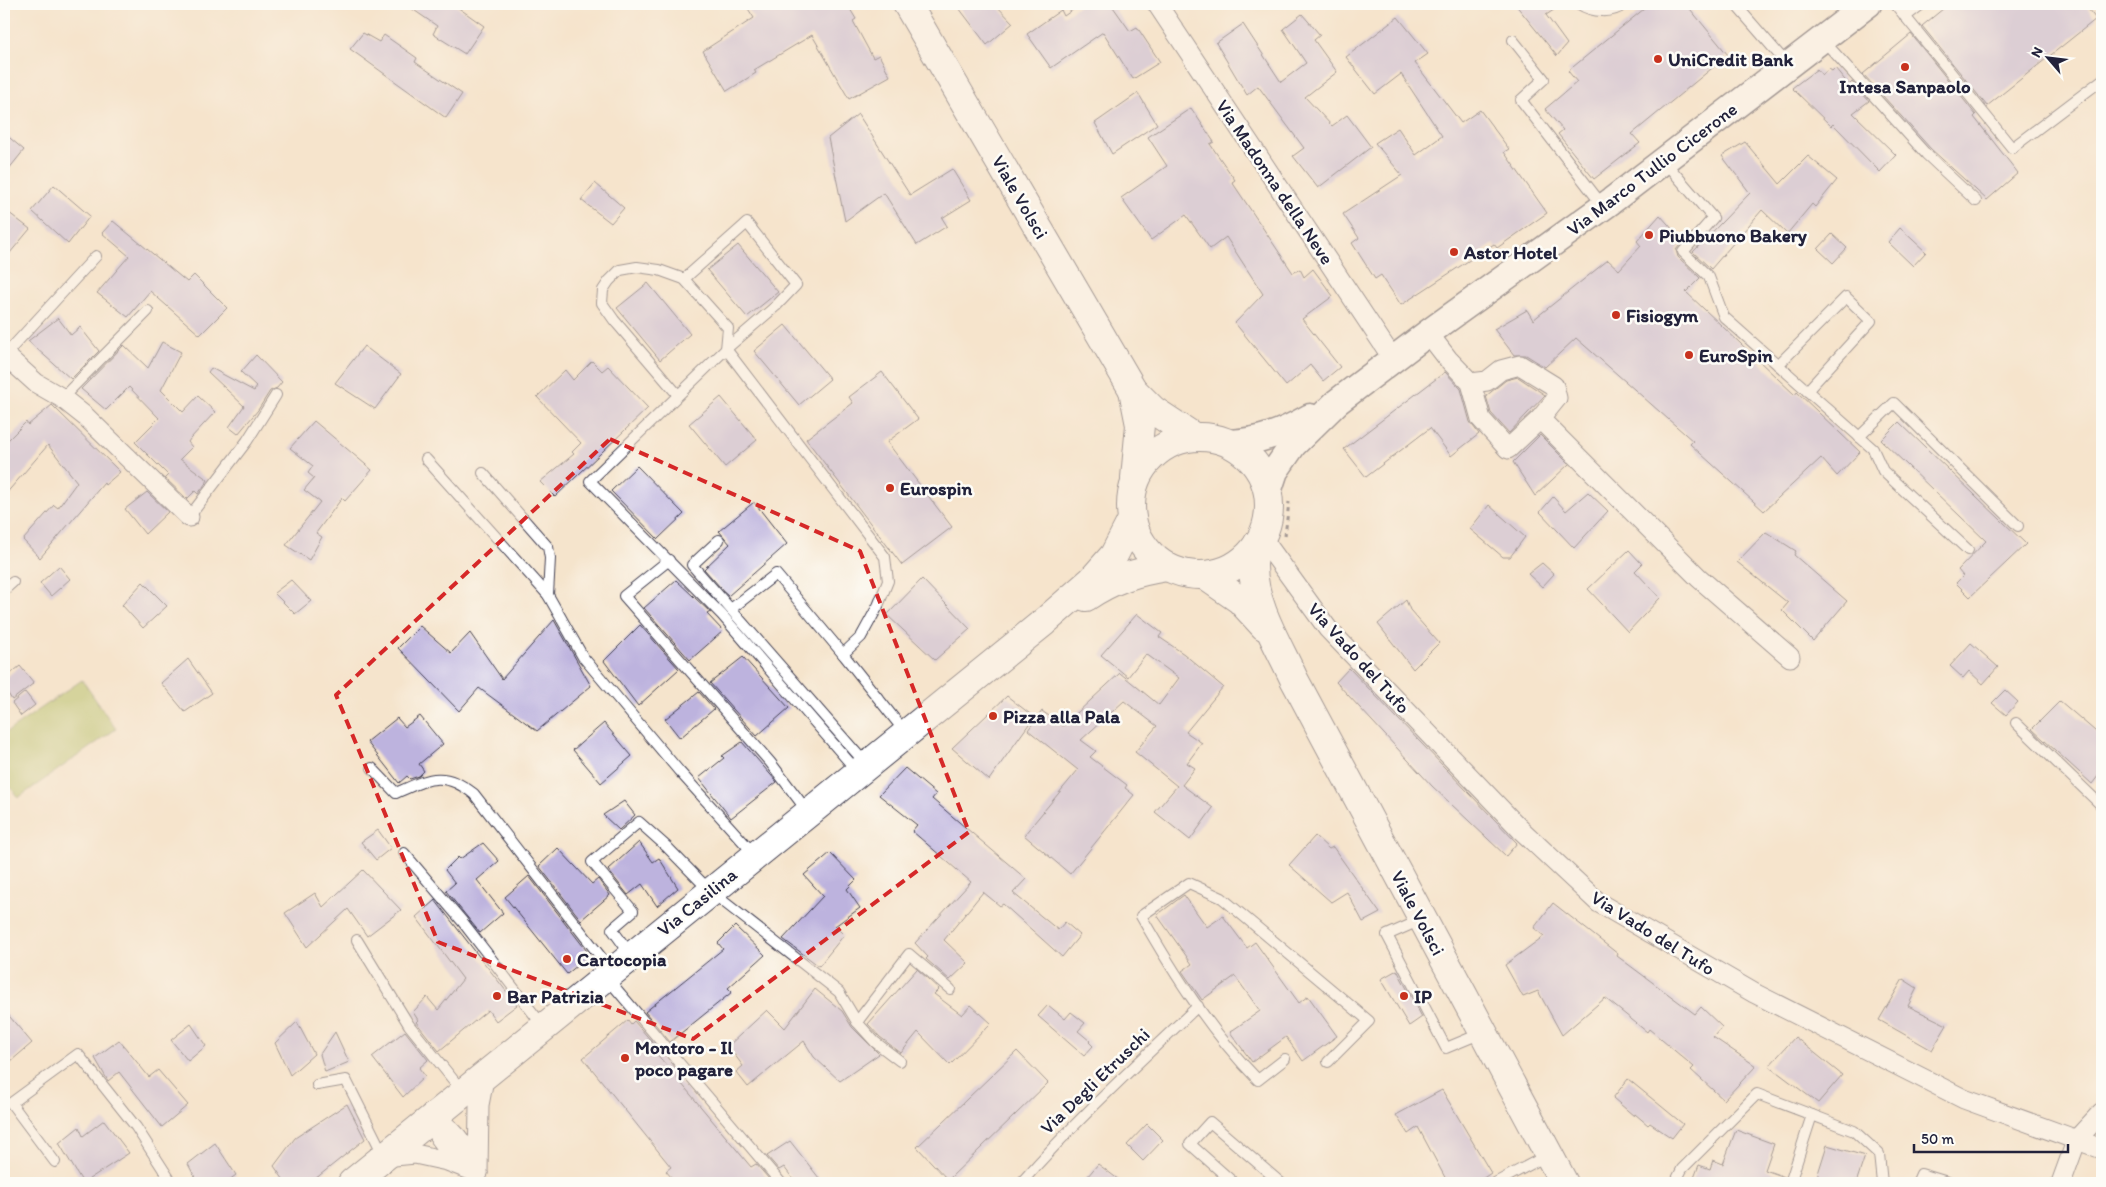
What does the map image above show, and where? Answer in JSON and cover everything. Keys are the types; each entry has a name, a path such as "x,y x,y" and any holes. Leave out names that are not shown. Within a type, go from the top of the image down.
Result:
{"main road":[{"name":"Viale Volsci","path":"907,4 1133,390 1169,422 1194,437"},
{"name":"Via Marco Tullio Cicerone","path":"1229,443 1253,442 1284,432 1337,402 1428,333 1604,206 1868,4"},
{"name":"Viale Volsci","path":"1133,390 1140,425 1134,487"},
{"name":"Via Marco Tullio Cicerone","path":"1279,496 1275,471 1293,445 1337,402"},
{"path":"1206,437 1229,443 1247,455 1279,496 1269,516 1265,546 1227,570 1204,575 1185,574 1167,567 1151,555 1140,539 1132,520 1131,504 1134,487 1140,472 1150,458 1178,440 1206,437"},
{"name":"Via Casilina","path":"352,1183 1044,622 1092,580 1114,555 1132,520"},
{"name":"Viale Volsci","path":"1265,546 1253,564 1254,576 1261,609 1276,641 1294,679 1422,920 1564,1183"},
{"name":"Via Casilina","path":"1044,622 1070,608 1101,587 1134,572 1167,567"},
{"name":"Viale Volsci","path":"1204,575 1240,600 1255,614 1276,641"}],"street":[{"name":"Via Madonna della Neve","path":"1158,4 1393,360"},
{"path":"1428,333 1448,359 1471,383 1481,419 1508,449 1540,419 1556,398 1554,386 1520,364 1501,370 1487,381 1471,383"},
{"path":"5,355 36,383 62,398 86,417 189,517"},
{"path":"1540,419 1699,578 1790,657"},
{"name":"Via Vado del Tufo","path":"1265,546 1328,629 1520,829 1599,903 1754,994 1964,1099 2102,1149"},
{"path":"482,1178 478,1105 485,1074"},
{"path":"2061,1183 2077,1139 2102,1112"},
{"path":"431,1118 436,1135 454,1155 482,1178"},
{"path":"384,1157 415,1154 447,1161 482,1178"}],"lane":[{"path":"1579,4 1603,11 1617,10 1625,4"},
{"path":"1735,4 1788,66"},
{"path":"1895,4 2012,148 2102,80"},
{"path":"1905,17 1922,4"},
{"path":"1822,39 1926,154 1976,200"},
{"path":"1513,40 1544,79 1521,100 1604,206"},
{"path":"1664,161 1713,218 1683,252 1709,277 1724,317 1873,449 1883,471 1968,550"},
{"path":"684,279 747,223 796,285 776,306 726,349 590,480 722,616 862,768"},
{"path":"5,355 96,256"},
{"path":"678,396 602,303 603,290 620,270 637,267 659,270 684,279 728,328 726,349 884,557 888,581 878,606 861,637 843,654"},
{"path":"1778,365 1846,297 1871,321 1807,391"},
{"path":"62,398 148,311"},
{"path":"189,517 247,441 276,395"},
{"path":"1859,437 1894,403 2018,526"},
{"path":"426,459 548,595 584,657 679,771 755,855"},
{"path":"483,473 548,547 550,558 548,595"},
{"path":"719,540 692,565 862,768"},
{"path":"669,560 624,596 770,762 808,812"},
{"path":"730,609 776,574 843,654 906,734"},
{"path":"4,590 13,582"},
{"path":"2016,723 2102,806"},
{"path":"372,768 396,793 428,778 438,778 455,782 474,794 616,968 781,1183"},
{"path":"616,968 612,929 633,911 592,862 639,822 667,847 710,891 839,992 857,1022 875,1042 900,1061"},
{"path":"404,852 462,921 543,1027"},
{"path":"1285,1059 1258,1080 1239,1061 1170,967 1141,916 1189,884 1222,898 1369,1021 1328,1062"},
{"path":"1422,920 1387,935 1446,1048 1483,1032"},
{"path":"357,940 409,1025 463,1092"},
{"path":"857,1022 909,954 950,989"},
{"name":"Via Degli Etruschi","path":"1021,1183 1060,1138 1198,1006"},
{"path":"55,1162 11,1102 78,1054 136,1127 172,1183"},
{"path":"317,1085 346,1080 384,1157"},
{"path":"1675,1183 1682,1170 1757,1094 1854,1130 1879,1154 1882,1183"},
{"path":"1790,1183 1812,1115"},
{"path":"1234,1183 1190,1144 1210,1122 1281,1183"},
{"path":"1495,1183 1548,1154"},
{"path":"1917,1183 1921,1174 1951,1183"}],"path":[{"path":"1265,546 1285,536 1288,520 1279,496"}],"highlighted area":[{"path":"610,439 860,551 969,832 693,1039 438,942 336,695"}],"green space":[{"path":"82,680 116,729 18,798 4,778 4,734"}],"building":[{"path":"405,4 453,4 484,26 465,54 433,34 437,26"},
{"path":"745,4 847,4 856,19 853,21 873,58 879,55 890,76 849,99 812,35 754,70 756,73 727,91 703,51 754,18"},
{"path":"956,4 995,4 1013,23 987,45"},
{"path":"1081,4 1111,4 1130,31 1137,27 1160,62 1133,79 1103,32 1051,68 1027,34 1061,10 1064,16"},
{"path":"1515,4 1563,4 1546,15 1567,44 1557,56"},
{"path":"1650,4 1686,4 1728,55 1632,134 1640,143 1594,179 1558,134 1563,130 1545,109 1577,82 1568,71"},
{"path":"1949,4 2084,4 2096,19 1987,106 1922,26"},
{"path":"1302,14 1320,35 1314,40 1337,72 1305,97 1332,126 1347,115 1371,147 1318,188 1293,156 1304,148 1258,86 1247,95 1216,43 1243,24 1281,82 1306,63 1283,29"},
{"path":"1398,17 1428,54 1415,63 1461,123 1480,110 1509,149 1504,152 1547,213 1497,248 1494,244 1401,305 1381,275 1375,279 1352,243 1359,238 1343,214 1402,175 1375,143 1398,128 1416,155 1442,136 1401,74 1375,94 1346,57"},
{"path":"363,33 379,42 384,35 417,58 415,62 462,94 446,118 350,49"},
{"path":"1911,34 1976,115 1974,117 2018,173 1987,200 1931,149 1863,74"},
{"path":"1835,68 1849,85 1852,82 1869,101 1853,113 1896,155 1880,172 1833,124 1831,126 1792,88 1817,69 1822,75 1829,69 1832,71"},
{"path":"1138,93 1157,124 1112,154 1095,123"},
{"path":"1191,108 1214,142 1210,144 1235,180 1232,182 1293,273 1300,269 1304,277 1313,269 1333,296 1302,319 1340,367 1323,381 1310,365 1286,386 1235,323 1263,294 1226,237 1210,249 1186,215 1151,240 1121,198 1167,166 1148,137"},
{"path":"858,114 910,195 952,169 971,200 942,218 947,226 917,245 884,193 845,221 828,138"},
{"path":"4,133 24,150 4,175"},
{"path":"1745,142 1780,184 1808,156 1837,180 1815,207 1812,204 1787,234 1762,210 1711,269 1693,252 1750,193 1722,156"},
{"path":"595,183 624,208 611,223 581,200"},
{"path":"54,185 90,216 68,244 32,211"},
{"path":"4,209 30,229 4,260"},
{"path":"1660,215 1683,241 1676,250 1678,257 1700,278 1686,292 1795,395 1797,392 1860,452 1837,476 1821,458 1764,511 1690,444 1693,441 1576,338 1545,367 1526,355 1514,355 1494,329 1527,310 1533,320 1608,260 1619,270 1641,246 1637,241"},
{"path":"113,221 187,282 194,275 227,308 200,335 150,291 128,317 97,293 129,256 102,233"},
{"path":"1900,228 1926,252 1913,266 1888,242"},
{"path":"1832,234 1847,248 1833,263 1818,249"},
{"path":"738,245 778,292 747,317 707,270"},
{"path":"648,283 690,334 660,360 617,308"},
{"path":"58,318 71,335 80,327 99,351 71,379 28,341"},
{"path":"785,325 830,379 799,405 754,351"},
{"path":"162,342 181,352 161,390 183,412 198,396 215,412 190,439 188,442 192,447 180,459 208,480 198,494 195,491 187,499 165,478 168,475 135,442 159,418 129,387 106,410 81,389 124,345 148,368"},
{"path":"364,346 401,374 375,409 335,383"},
{"path":"256,355 282,382 277,388 270,391 258,410 238,434 229,427 244,406 208,372 211,368 254,391 257,387 241,372"},
{"path":"592,361 602,371 608,366 648,408 555,497 540,482 574,454 572,452 581,443 537,397 565,370 573,380"},
{"path":"882,372 918,419 887,442 952,527 902,565 806,439 853,403 849,397"},
{"path":"1445,372 1461,389 1470,422 1479,434 1451,456 1430,428 1366,477 1344,449"},
{"path":"1518,377 1545,395 1509,433 1491,413 1486,396 1506,380"},
{"path":"721,397 757,440 725,467 689,424"},
{"path":"52,405 120,472 105,485 104,483 40,558 23,540 54,505 58,508 77,482 48,445 4,496 4,444 26,422 28,425"},
{"path":"314,421 372,470 345,501 342,498 316,533 322,537 309,560 286,545 320,502 304,490 314,478 308,473 313,466 290,448"},
{"path":"1899,422 2026,544 1970,597 1956,583 1963,576 1958,570 1986,541 1881,440"},
{"path":"1540,435 1569,464 1535,496 1513,462"},
{"path":"637,466 684,514 658,539 611,491"},
{"path":"147,492 168,512 145,534 125,509"},
{"path":"1588,492 1608,511 1574,548 1540,512 1553,497 1566,511"},
{"path":"754,502 787,544 728,596 704,569 730,544 719,531"},
{"path":"1489,505 1525,537 1510,557 1503,557 1470,529"},
{"path":"1766,532 1796,551 1794,555 1847,601 1813,641 1782,610 1788,603 1737,562"},
{"path":"1629,550 1642,564 1635,571 1660,598 1628,632 1588,589"},
{"path":"1542,563 1554,574 1542,587 1528,574"},
{"path":"59,566 70,579 51,596 40,583"},
{"path":"922,579 970,629 935,660 887,615"},
{"path":"291,580 311,601 295,614 274,593"},
{"path":"676,580 710,612 707,614 723,631 690,660 644,608"},
{"path":"143,582 167,606 143,628 122,605"},
{"path":"1406,600 1410,610 1439,643 1413,669 1378,624"},
{"path":"1137,614 1162,633 1159,637 1184,654 1223,687 1186,732 1202,743 1187,763 1195,768 1182,785 1213,808 1190,840 1155,812 1177,786 1135,752 1157,726 1124,701 1081,740 1096,751 1090,757 1127,785 1125,788 1134,795 1070,874 1024,835 1078,770 1028,730 1042,711 1063,726 1120,673 1159,705 1179,678 1146,654 1128,677 1101,655"},
{"path":"554,620 591,686 537,731 479,688 459,711 398,648 420,626 451,653 470,633 502,679"},
{"path":"640,625 679,669 638,706 604,661"},
{"path":"1971,643 1998,667 1983,684 1969,671 1963,678 1950,666"},
{"path":"743,657 789,708 757,736 710,683"},
{"path":"188,659 212,693 185,712 161,683"},
{"path":"20,666 34,683 12,700 4,687 4,679"},
{"path":"1349,668 1517,843 1506,856 1432,786 1336,682"},
{"path":"2005,690 2018,702 2006,715 1992,703"},
{"path":"25,692 35,705 21,716 12,703"},
{"path":"699,692 714,709 680,738 665,719"},
{"path":"1007,696 1034,717 989,780 952,748"},
{"path":"2060,701 2102,737 2102,771 2092,784 2032,729"},
{"path":"420,716 443,744 419,764 424,771 419,776 410,779 407,776 399,783 367,742 397,718 405,727"},
{"path":"604,723 632,756 601,783 573,750"},
{"path":"742,742 777,782 731,818 699,778 724,758 722,756"},
{"path":"905,768 936,794 932,799 1026,879 1013,893 1058,930 1065,922 1080,935 1062,957 1003,904 1000,906 983,892 944,940 968,963 950,980 926,959 928,957 915,943 971,882 912,831 917,825 879,795"},
{"path":"624,801 635,815 619,830 603,815"},
{"path":"378,830 391,848 376,860 361,842"},
{"path":"1315,836 1329,849 1333,847 1380,913 1363,922 1347,892 1331,902 1289,865"},
{"path":"639,842 653,862 659,858 678,888 657,906 642,884 628,895 608,870"},
{"path":"483,843 499,861 477,880 503,913 480,933 446,891 455,883 445,870 458,857 460,859"},
{"path":"558,848 592,884 598,879 610,895 581,920 539,866"},
{"path":"830,853 856,880 847,889 860,908 835,926 844,935 819,966 783,939 823,896 804,875"},
{"path":"363,870 401,910 367,936 348,909 307,947 285,913 315,893 323,907"},
{"path":"529,876 590,955 567,974 505,897"},
{"path":"1184,895 1207,927 1223,916 1247,948 1255,942 1299,1003 1308,996 1337,1036 1303,1061 1286,1037 1252,1062 1230,1032 1260,1011 1235,976 1202,1000 1182,971 1192,964 1157,915"},
{"path":"435,900 517,1005 496,1021 488,1010 439,1051 416,1022 418,1020 413,1012 427,997 438,1010 463,979 416,917"},
{"path":"1553,903 1618,954 1617,956 1695,1014 1701,1007 1722,1027 1713,1037 1756,1066 1724,1100 1691,1070 1694,1067 1649,1029 1647,1032 1605,998 1562,1035 1538,991 1523,997 1505,965 1544,936 1534,928"},
{"path":"735,926 765,955 728,988 732,992 670,1042 645,1012 723,949 718,943"},
{"path":"917,969 939,989 934,994 962,1015 971,1005 991,1023 950,1065 918,1032 901,1053 880,1037 868,1024"},
{"path":"1397,970 1422,1017 1409,1026 1381,979"},
{"path":"1903,979 1917,988 1908,1006 1947,1025 1932,1050 1879,1020"},
{"path":"815,989 842,1011 852,1027 879,1054 840,1081 814,1057 804,1041 748,1087 736,1072 743,1066 728,1046 767,1010 785,1028"},
{"path":"1048,1005 1065,1019 1071,1012 1085,1023 1078,1031 1093,1046 1084,1056 1038,1016"},
{"path":"4,1010 32,1043 4,1067"},
{"path":"628,1020 631,1024 634,1021 659,1050 656,1053 751,1167 756,1164 769,1179 766,1183 676,1183 666,1171 671,1167 583,1058"},
{"path":"297,1022 314,1054 290,1075 275,1043"},
{"path":"191,1024 206,1046 188,1061 171,1040"},
{"path":"405,1031 428,1060 419,1068 425,1076 403,1097 372,1057"},
{"path":"335,1032 349,1062 325,1072 320,1054"},
{"path":"1795,1037 1842,1075 1818,1103 1769,1066"},
{"path":"119,1040 149,1077 158,1070 188,1105 162,1127 119,1072 108,1081 95,1058"},
{"path":"1017,1051 1048,1083 948,1180 917,1147"},
{"path":"1628,1079 1683,1124 1672,1138 1650,1123 1648,1125 1635,1114 1634,1116 1613,1098"},
{"path":"1442,1090 1491,1173 1476,1183 1448,1183 1418,1127 1408,1134 1396,1115"},
{"path":"347,1104 365,1139 310,1183 286,1183 274,1166 295,1138"},
{"path":"104,1120 129,1153 83,1183 59,1143 79,1127 83,1136"},
{"path":"1147,1124 1163,1140 1143,1161 1127,1145"},
{"path":"1736,1130 1774,1144 1765,1170 1785,1177 1783,1183 1692,1183 1699,1165 1710,1169 1713,1160 1723,1164"},
{"path":"790,1141 823,1183 796,1183 784,1167 779,1170 767,1156"},
{"path":"215,1143 236,1175 225,1183 198,1183 188,1164"},
{"path":"1827,1145 1865,1156 1856,1183 1815,1183"},
{"path":"1098,1164 1123,1183 1082,1183"}],"place":[{"name":"UniCredit Bank","path":"1658,59"},
{"name":"Intesa Sanpaolo","path":"1905,67"},
{"name":"Piubbuono Bakery","path":"1649,235"},
{"name":"Astor Hotel","path":"1454,252"},
{"name":"Fisiogym","path":"1616,315"},
{"name":"EuroSpin","path":"1689,355"},
{"name":"Eurospin","path":"890,488"},
{"name":"Pizza alla Pala","path":"993,716"},
{"name":"Cartocopia","path":"567,959"},
{"name":"Bar Patrizia","path":"497,996"},
{"name":"IP","path":"1404,996"},
{"name":"Montoro - Il poco pagare","path":"625,1058"}]}
